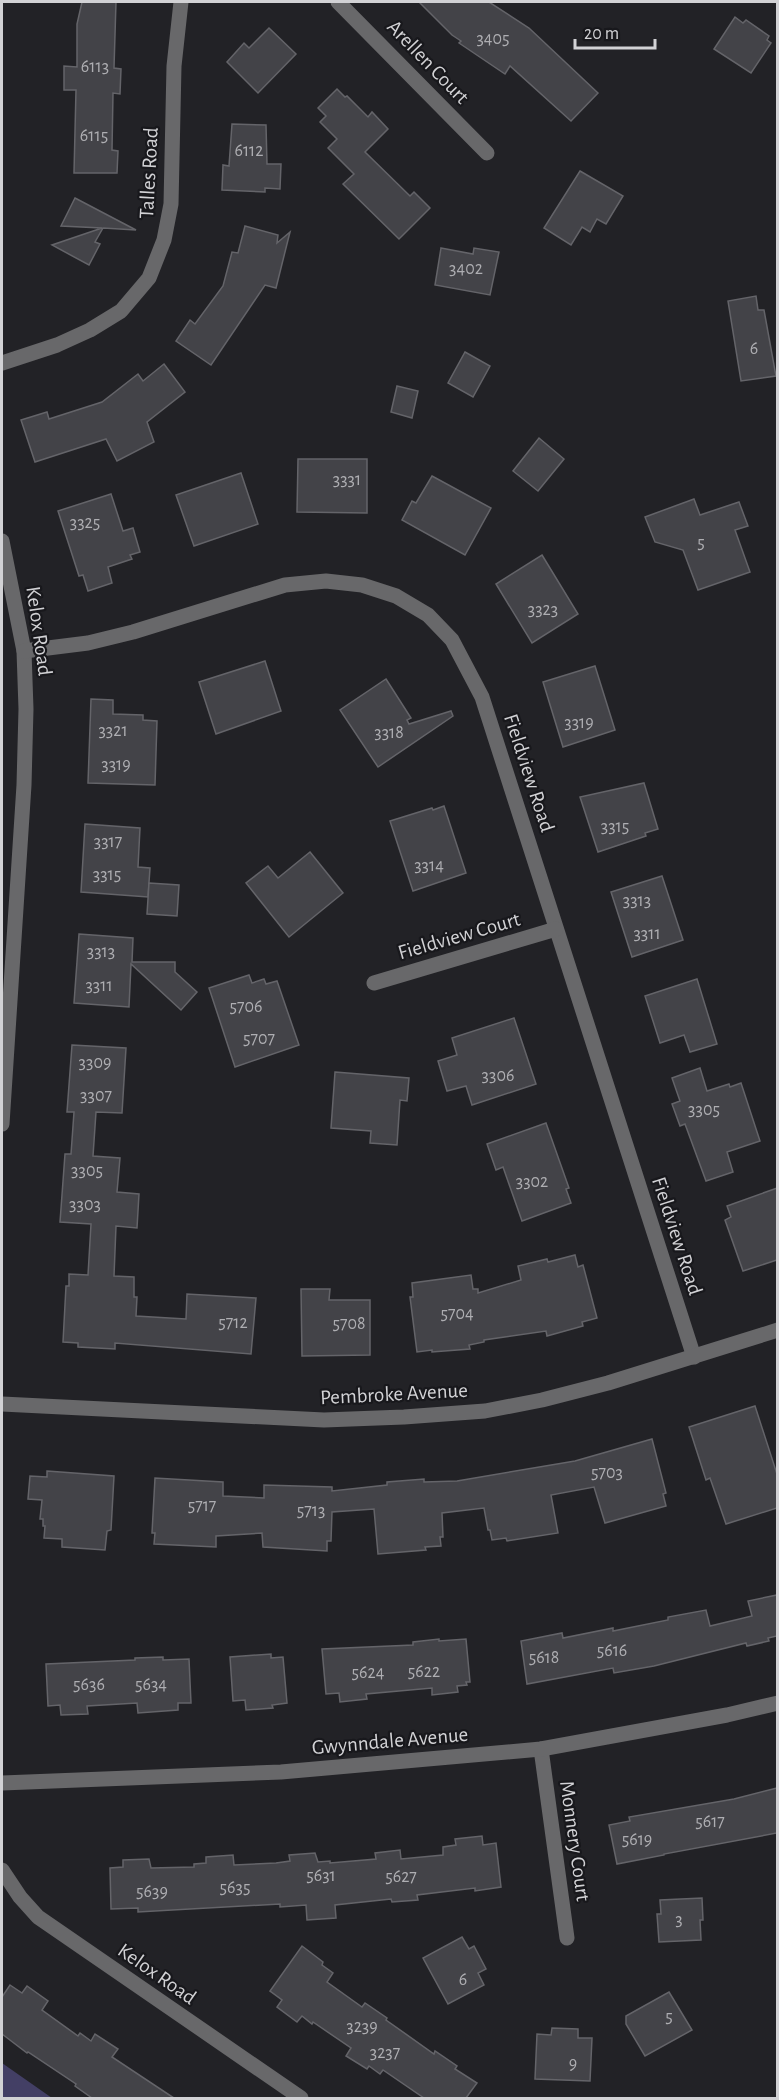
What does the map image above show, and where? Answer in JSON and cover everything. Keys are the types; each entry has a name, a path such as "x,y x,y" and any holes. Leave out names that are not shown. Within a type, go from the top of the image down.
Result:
{"street":[{"name":"Talles Road","path":"2,363 57,345 90,330 121,311 149,278 165,240 171,204 174,66 182,2"},
{"name":"Arellen Court","path":"338,2 487,153"},
{"name":"Kelox Road","path":"2,540 24,651 26,709 24,785 9,916 2,1124"},
{"name":"Fieldview Road","path":"24,651 88,642 133,632 285,585 326,581 362,585 396,596 428,615 452,640 482,697 694,1357"},
{"name":"Fieldview Court","path":"374,983 556,929"},
{"name":"Pembroke Avenue","path":"2,1404 324,1420 485,1411 542,1400 694,1357 777,1330"},
{"name":"Gwynndale Avenue","path":"2,1784 281,1772 541,1749 727,1715 777,1703"},
{"name":"Monnery Court","path":"541,1749 567,1938"},
{"name":"Kelox Road","path":"2,1870 20,1897 38,1917 301,2098"}],"shaded area":[{"path":"2,2063 52,2098 2,2098"}],"building":[{"path":"82,2 116,2 114,68 121,69 120,94 113,93 112,150 118,151 117,173 74,173 76,90 64,90 64,66 77,67 77,24"},
{"path":"419,2 489,2 529,28 598,93 571,121 510,66 505,74 459,43 461,41"},
{"path":"735,17 743,23 746,20 769,36 767,40 771,43 751,73 714,49"},
{"path":"269,28 296,54 258,93 227,62 244,43 249,48"},
{"path":"337,89 368,117 372,112 388,129 365,152 410,196 414,192 430,208 399,239 343,184 354,174 328,148 337,139 320,122 326,116 318,108"},
{"path":"232,124 266,125 267,164 281,164 280,189 265,188 265,192 222,190 223,165 229,166"},
{"path":"580,171 623,196 606,224 597,219 590,232 582,227 571,245 544,228"},
{"path":"75,198 136,230 103,228 95,242 100,244 89,265 52,245 102,228 61,226"},
{"path":"245,226 278,235 277,243 290,232 276,288 265,285 211,365 176,341 190,320 195,324 223,286 232,252 238,253"},
{"path":"441,248 473,254 474,248 499,252 490,295 435,285"},
{"path":"756,296 758,310 764,310 776,376 741,381 728,301"},
{"path":"465,352 490,366 473,397 448,383"},
{"path":"164,364 185,392 147,422 154,442 117,461 106,439 35,462 21,420 47,412 49,419 102,402 138,374 143,381"},
{"path":"397,386 418,391 412,418 391,412"},
{"path":"539,438 564,459 538,491 513,471"},
{"path":"298,459 367,459 367,513 297,512"},
{"path":"241,473 258,524 194,546 176,495"},
{"path":"432,476 491,508 465,555 402,520 412,501 416,503"},
{"path":"111,494 123,531 133,528 140,552 130,555 132,559 108,567 112,583 88,591 83,575 79,576 58,511"},
{"path":"694,499 700,515 739,502 748,526 735,530 750,572 698,590 683,550 655,542 645,517"},
{"path":"542,555 578,614 532,643 496,584"},
{"path":"265,661 281,711 216,734 199,682"},
{"path":"595,666 615,730 563,747 543,682"},
{"path":"386,679 411,718 407,720 409,724 451,711 453,716 378,767 340,710"},
{"path":"91,699 113,700 113,714 143,715 143,720 157,721 155,785 88,783"},
{"path":"644,783 658,829 645,833 646,836 598,852 580,797"},
{"path":"444,806 466,873 413,891 390,821"},
{"path":"85,824 140,828 138,867 150,868 148,897 81,892"},
{"path":"310,852 343,893 289,937 246,883 268,866 278,878"},
{"path":"662,876 683,940 632,957 611,892"},
{"path":"149,883 179,885 177,916 147,914"},
{"path":"79,934 133,938 132,962 175,962 175,972 197,992 181,1010 131,964 129,1007 74,1003"},
{"path":"249,975 252,983 264,979 266,984 277,981 299,1045 235,1067 209,988"},
{"path":"697,979 717,1044 690,1052 684,1035 660,1043 645,996"},
{"path":"514,1018 536,1084 472,1105 466,1086 447,1091 438,1061 457,1055 452,1038"},
{"path":"72,1045 126,1048 122,1113 96,1112 93,1156 120,1158 117,1192 139,1194 137,1228 116,1226 114,1276 134,1277 134,1297 137,1297 136,1316 186,1319 187,1294 256,1298 251,1354 115,1343 115,1349 78,1347 78,1343 63,1342 66,1286 69,1286 69,1274 88,1275 91,1224 60,1222 65,1154 71,1154 74,1112 67,1112"},
{"path":"700,1068 707,1091 741,1083 760,1141 727,1152 733,1172 706,1181 685,1124 680,1126 672,1104 680,1101 672,1078"},
{"path":"335,1072 409,1078 407,1101 400,1100 397,1145 370,1143 371,1131 331,1128"},
{"path":"546,1123 569,1188 566,1189 571,1203 522,1221 503,1167 496,1170 487,1144"},
{"path":"777,1188 777,1260 743,1271 725,1220 731,1217 727,1206"},
{"path":"575,1255 578,1267 583,1265 597,1318 582,1322 583,1326 547,1336 546,1331 484,1340 484,1342 469,1345 470,1349 417,1352 410,1297 413,1297 412,1283 471,1275 473,1289 478,1289 478,1293 521,1280 518,1266"},
{"path":"301,1289 330,1289 329,1300 370,1300 370,1355 302,1356"},
{"path":"755,1406 777,1474 777,1508 726,1524 710,1478 706,1480 689,1427"},
{"path":"652,1439 666,1493 663,1494 666,1506 605,1523 594,1487 551,1495 558,1533 507,1541 506,1538 492,1540 484,1508 442,1513 441,1546 425,1547 426,1550 378,1554 374,1509 332,1512 331,1541 327,1541 327,1551 263,1547 262,1533 216,1536 216,1547 154,1544 155,1533 152,1533 155,1478 223,1482 223,1496 264,1498 264,1485 332,1487 332,1491 387,1485 387,1482 424,1479 424,1482 457,1481 575,1461"},
{"path":"47,1471 114,1476 111,1530 107,1531 105,1550 62,1547 62,1539 44,1538 45,1526 43,1526 43,1519 40,1519 42,1500 28,1499 30,1476 47,1477"},
{"path":"777,1595 777,1636 768,1638 769,1641 747,1646 746,1643 654,1666 614,1673 613,1668 527,1684 521,1641 562,1633 563,1638 613,1628 613,1631 706,1610 710,1626 752,1616 748,1601"},
{"path":"439,1639 439,1641 466,1639 470,1682 466,1682 467,1685 457,1686 458,1692 432,1695 432,1688 366,1694 367,1699 340,1702 339,1693 326,1694 322,1649 413,1645 413,1642"},
{"path":"271,1654 271,1658 283,1657 287,1703 272,1705 273,1708 246,1710 245,1700 233,1701 230,1657"},
{"path":"163,1657 163,1660 189,1659 191,1703 178,1703 178,1710 138,1713 137,1703 87,1706 88,1714 61,1715 60,1705 48,1706 46,1664"},
{"path":"777,1788 777,1833 617,1864 609,1825 630,1821 629,1817 734,1799"},
{"path":"482,1836 483,1845 496,1843 501,1887 417,1895 418,1900 392,1902 391,1899 335,1905 336,1918 307,1920 306,1905 280,1907 280,1904 138,1912 138,1908 111,1909 110,1868 123,1867 123,1860 149,1859 151,1868 194,1867 194,1864 206,1863 206,1857 233,1855 234,1865 290,1861 289,1855 315,1853 318,1862 330,1861 330,1863 376,1859 375,1853 400,1850 401,1859 443,1855 443,1847 456,1845 455,1839"},
{"path":"702,1898 701,1940 659,1942 657,1914 661,1914 660,1900"},
{"path":"462,1937 469,1949 474,1946 486,1969 478,1973 484,1985 448,2004 423,1958"},
{"path":"302,1946 333,1973 327,1982 362,2007 365,2003 434,2054 435,2051 457,2066 455,2069 477,2083 466,2098 424,2098 383,2070 380,2074 369,2066 367,2069 346,2056 351,2048 313,2022 312,2024 302,2016 297,2022 277,2007 282,2000 270,1991"},
{"path":"10,1985 22,1993 27,1986 48,2001 42,2010 78,2036 80,2033 91,2041 95,2034 118,2049 112,2057 174,2098 92,2098 75,2086 76,2084 2,2034 2,1997"},
{"path":"669,1992 692,2030 645,2056 626,2024 626,2016"},
{"path":"552,2028 578,2029 578,2038 592,2038 590,2081 535,2079 537,2034 551,2035"}]}
